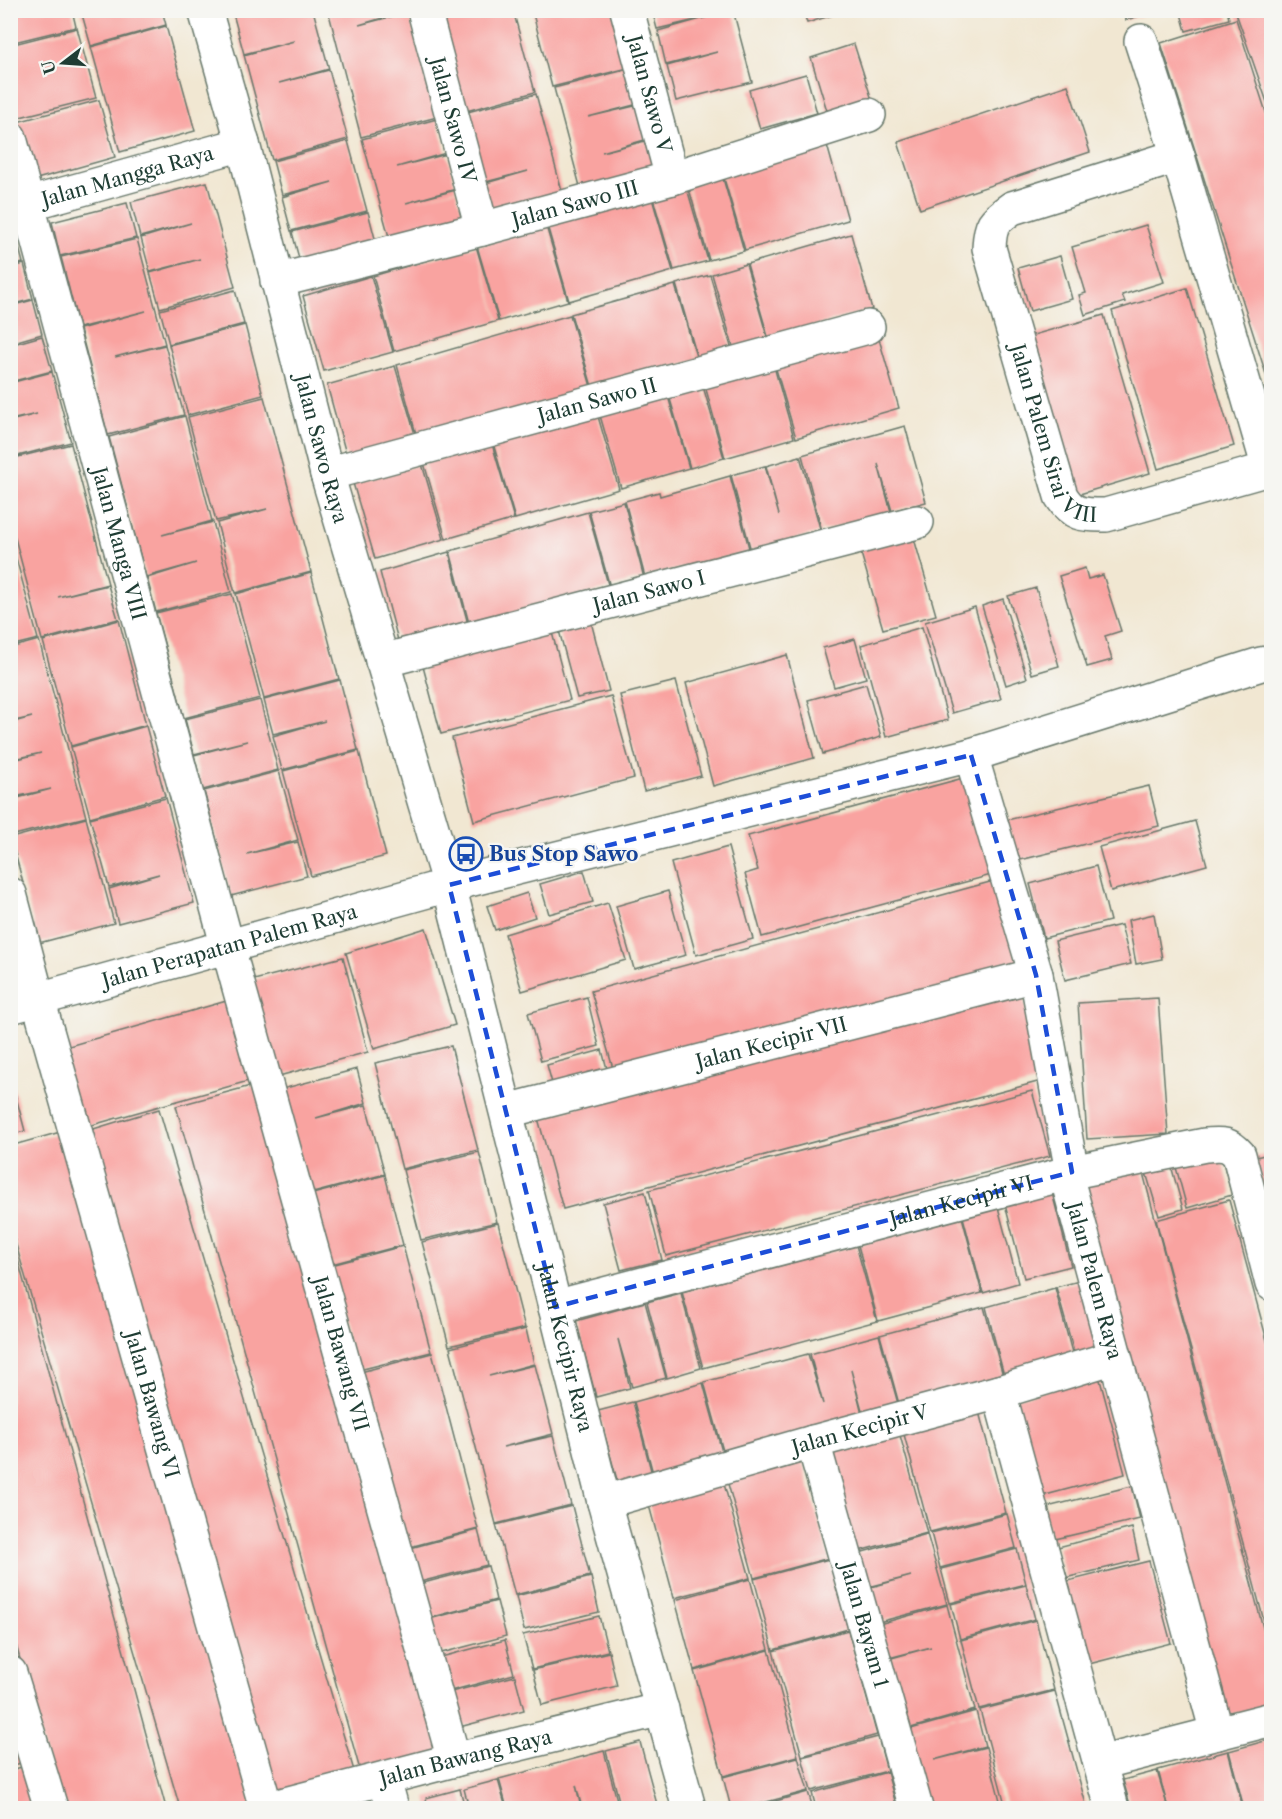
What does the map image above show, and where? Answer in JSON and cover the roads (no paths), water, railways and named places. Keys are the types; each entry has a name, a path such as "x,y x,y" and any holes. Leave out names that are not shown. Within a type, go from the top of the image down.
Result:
{"street":[{"name":"Jalan Sawo Raya","path":"205,10 243,144 327,474 449,885"},
{"name":"Jalan Sawo IV","path":"424,10 482,229"},
{"name":"Jalan Sawo V","path":"627,10 672,178"},
{"name":"Jalan Palem Sirai VIII","path":"1141,41 1178,156 1270,469 1106,515 1084,515 1068,508 1061,496 989,248 989,231 997,218 1012,208 1178,156"},
{"name":"Jalan Sawo III","path":"277,281 672,178 869,115"},
{"name":"Jalan Manga VIII","path":"10,138 19,206 228,948"},
{"name":"Jalan Mangga Raya","path":"19,206 243,144"},
{"name":"Jalan Sawo II","path":"327,474 868,327"},
{"name":"Jalan Sawo I","path":"382,661 917,522"},
{"name":"Jalan Perapatan Palem Raya","path":"24,1003 449,885 971,755 1266,663"},
{"name":"Jalan Palem Raya","path":"971,755 1036,975 1072,1172 1069,1186 1216,1732"},
{"name":"Jalan Kecipir Raya","path":"449,885 604,1502 689,1809"},
{"name":"Jalan Bawang VI","path":"10,894 24,1003 268,1809"},
{"name":"Jalan Bawang VII","path":"228,948 454,1760"},
{"name":"Jalan Kecipir VII","path":"507,1111 1036,975"},
{"name":"Jalan Kecipir VI","path":"555,1307 1072,1172 1225,1144 1239,1155 1272,1284"},
{"name":"Jalan Kecipir V","path":"604,1502 999,1392 1115,1357"},
{"path":"999,1392 1112,1809"},
{"name":"Jalan Bayam 1","path":"813,1442 916,1809"},
{"path":"10,1672 51,1809"},
{"name":"Jalan Bawang Raya","path":"268,1809 388,1794 454,1760 662,1710"},
{"path":"1100,1763 1272,1719"}],"place":[{"name":"Bus Stop Sawo","path":"466,854"}]}
